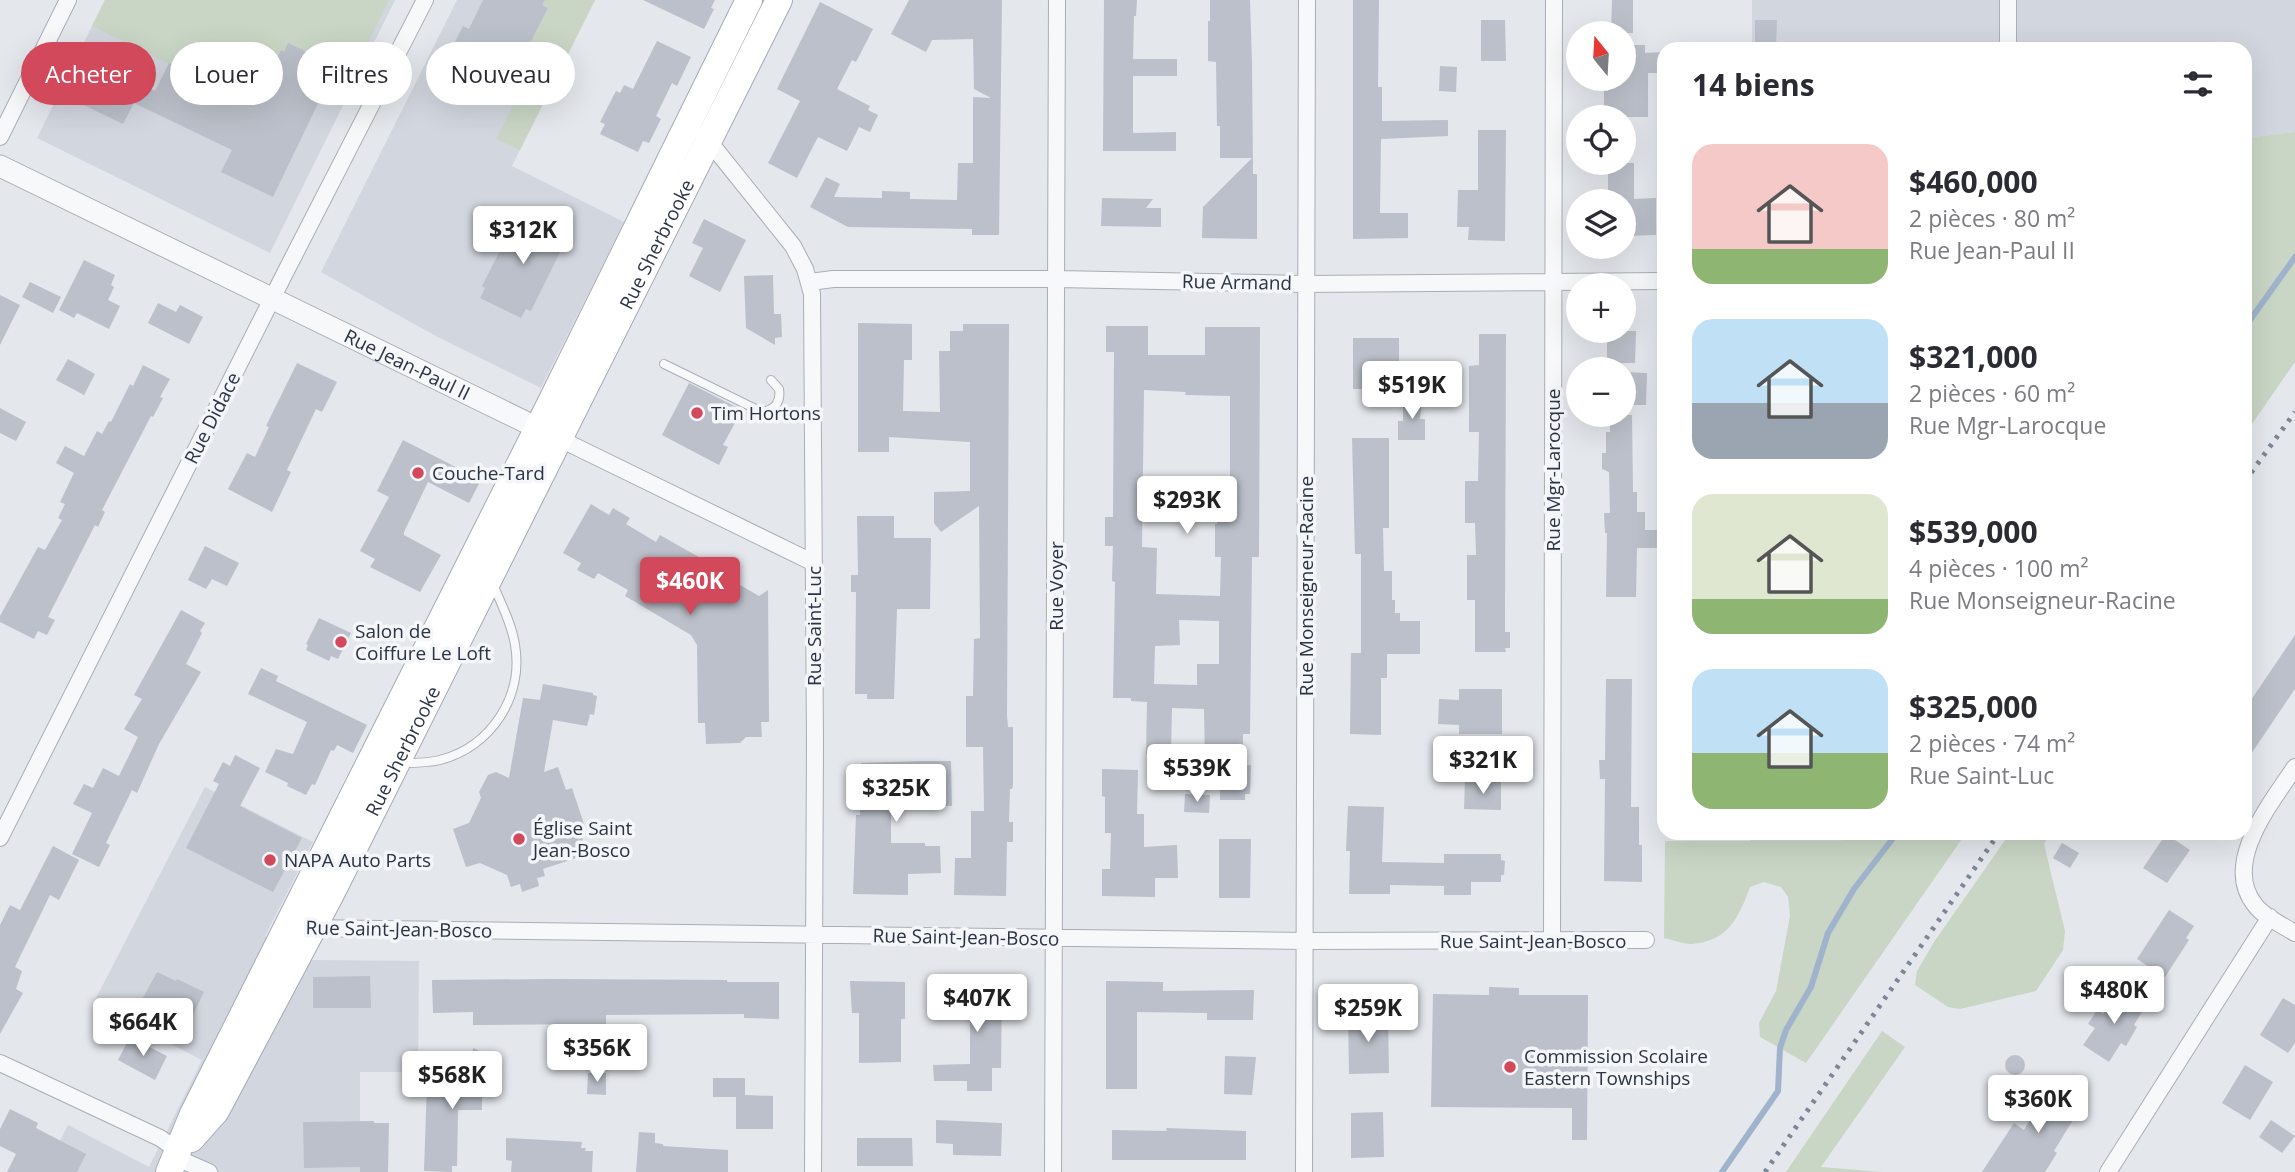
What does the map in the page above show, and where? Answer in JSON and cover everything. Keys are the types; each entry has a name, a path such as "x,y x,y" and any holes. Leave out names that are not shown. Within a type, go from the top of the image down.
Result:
{"main road":[{"name":"Rue Sherbrooke","path":"174,1163 216,1111 490,577 549,433 690,120 749,0"},
{"name":"Rue Sherbrooke","path":"174,1163 193,1114 286,927 549,433 709,141 779,0"}],"street":[{"path":"0,137 68,0"},
{"name":"Rue Didace","path":"0,838 425,0"},
{"name":"Rue Voyer","path":"1053,1172 1057,0"},
{"name":"Rue Monseigneur-Racine","path":"1304,1172 1307,0"},
{"name":"Rue Mgr-Larocque","path":"1552,941 1554,0"},
{"path":"2008,0 2008,42"},
{"name":"Rue Saint-Luc","path":"690,120 785,235 810,282 813,306 813,1172"},
{"name":"Rue Jean-Paul II","path":"0,166 814,563"},
{"name":"Rue Armand","path":"810,282 833,279 1058,279 1305,284 1657,281"},
{"path":"2252,839 2256,828 2295,767"},
{"path":"2252,840 2244,861 2245,885 2249,896 2256,907 2295,933"},
{"path":"2108,1172 2270,917"},
{"name":"Rue Saint-Jean-Bosco","path":"286,927 1054,939 1646,940"},
{"path":"0,1063 160,1138 174,1163 209,1172"}],"lane":[{"path":"664,364 762,412 774,408 778,401 779,389 771,380"},
{"path":"396,763 440,760 468,748 491,729 508,703 516,674 515,643 490,577"}],"shaded area":[{"path":"105,0 395,0 374,42 297,42 297,105 343,105 270,253 37,138 53,105 156,105 156,42 84,42"},
{"path":"457,0 595,0 574,42 436,42"},
{"path":"1752,0 2295,0 2295,132 2252,137 2252,42 1752,42"},
{"path":"426,62 426,105 542,105 512,166 624,222 541,388 434,335 321,272 404,105 412,105 412,90"},
{"path":"205,787 313,842 265,936 312,960 419,961 418,1072 360,1072 360,1172 44,1172 68,1125 149,1167 202,1060 93,1004"},
{"path":"1751,840 1844,840 1843,841"}],"green space":[{"path":"105,0 389,0 368,42 297,42 297,47 288,43 284,52 283,42 170,42 170,64 156,57 156,42 125,42 92,26"},
{"path":"545,0 595,0 574,42 531,42 548,8 542,5"},
{"path":"513,105 542,105 520,150 496,139"},
{"path":"2295,132 2295,362 2252,424 2252,137"},
{"path":"1961,840 1806,1063 1760,1037 1759,1023 1776,991 1790,916 1788,897 1781,887 1764,882 1750,887 1736,918 1723,933 1704,942 1691,944 1664,938 1665,841"},
{"path":"2005,840 2047,840 2044,844 2065,931 2063,950 2036,991 1960,1009 1948,1007 1915,985 1917,971"},
{"path":"1882,1031 1905,1047 1821,1167 1882,1172 1786,1172"}],"building":[{"path":"483,0 545,0 542,5 548,8 531,42 455,42 463,26 469,29"},
{"path":"643,0 715,0 711,8 714,9 704,29"},
{"path":"909,0 1002,0 999,235 972,235 972,229 848,227 810,207 826,177 840,184 834,197 882,198 882,191 910,192 910,199 957,200 958,163 973,163 973,97 991,98 974,89 973,39 932,40 926,52 891,34"},
{"path":"1104,0 1137,0 1133,59 1177,59 1177,76 1133,76 1133,133 1176,132 1176,151 1103,151"},
{"path":"1210,0 1250,0 1257,239 1202,238 1203,207 1252,158 1220,158 1216,62 1208,61"},
{"path":"1353,0 1379,0 1378,87 1382,87 1382,121 1448,120 1448,136 1381,139 1380,213 1408,213 1408,238 1353,239"},
{"path":"1612,0 1633,0 1633,21 1611,21"},
{"path":"820,2 873,29 856,62 852,60 837,89 870,106 868,110 878,115 870,132 859,127 847,151 818,137 797,178 768,163 800,101 777,89"},
{"path":"1481,20 1505,20 1506,61 1481,61"},
{"path":"1755,20 1777,20 1776,42 1755,42"},
{"path":"657,41 691,57 677,86 672,83 656,116 661,119 649,143 643,141 638,152 600,134 605,124 600,122 616,91 620,93 624,85 633,89"},
{"path":"288,43 297,47 297,105 317,105 273,197 221,172 232,150 138,105 156,105 156,89 169,63 170,105 283,105 284,52"},
{"path":"1636,45 1645,45 1645,53 1657,52 1657,73 1648,73 1648,117 1636,117 1636,105 1604,105 1604,91 1636,91"},
{"path":"1440,66 1457,67 1456,92 1439,91"},
{"path":"84,105 133,105 123,124"},
{"path":"1478,130 1506,130 1505,241 1468,240 1469,227 1457,227 1458,190 1478,190"},
{"path":"1608,175 1634,175 1634,189 1608,189"},
{"path":"1102,198 1153,199 1146,208 1161,208 1161,227 1101,226"},
{"path":"1656,198 1656,235 1636,236 1636,199"},
{"path":"520,212 568,236 531,311 526,309 521,318 480,298 485,288 482,286"},
{"path":"704,219 746,240 720,292 689,276 703,248 692,243"},
{"path":"84,260 115,275 111,285 114,287 108,300 120,306 109,329 77,313 74,318 59,310"},
{"path":"773,275 774,314 781,314 782,337 775,338 775,345 746,328 744,276"},
{"path":"30,282 61,297 53,313 22,297"},
{"path":"0,295 20,305 0,345"},
{"path":"158,303 176,312 180,305 203,317 189,344 148,323"},
{"path":"858,323 912,324 912,360 904,360 903,411 940,412 939,351 950,351 950,331 963,331 963,324 1009,324 1007,715 1008,727 1013,727 1013,785 1010,789 1009,822 1013,822 1013,842 1007,842 1006,896 954,895 955,858 971,858 971,811 984,811 983,747 966,747 966,696 973,696 974,639 980,638 979,506 941,532 934,523 934,492 970,491 970,442 889,437 889,452 858,452"},
{"path":"1106,326 1148,326 1148,355 1205,355 1205,327 1260,327 1259,557 1252,557 1250,734 1243,734 1243,765 1251,765 1250,794 1245,794 1245,800 1220,800 1220,760 1205,760 1204,709 1172,708 1171,754 1146,754 1147,702 1131,701 1131,698 1113,698 1115,582 1112,581 1113,546 1105,546 1105,517 1113,517 1114,352 1106,352","holes":["1144,390 1186,392 1185,395 1230,396 1230,505 1217,504 1215,524 1215,557 1221,557 1220,596 1156,594 1157,548 1142,547","1179,620 1219,621 1219,664 1197,664 1197,685 1154,684 1155,646 1180,645"]},
{"path":"1479,334 1506,334 1505,632 1510,632 1510,648 1505,648 1506,652 1475,652 1475,600 1467,600 1467,555 1476,555 1475,523 1465,523 1465,481 1478,481 1479,432 1469,432 1469,366 1479,365"},
{"path":"1353,338 1399,338 1399,389 1353,389"},
{"path":"1607,343 1636,343 1635,357 1607,357"},
{"path":"68,359 95,374 84,395 56,380"},
{"path":"297,363 337,382 322,412 316,409 287,470 291,472 272,512 228,489 247,453 255,457 269,427 266,426"},
{"path":"143,365 170,379 160,397 163,398 102,510 105,512 98,527 95,525 48,617 55,620 47,635 38,631 34,639 0,622 0,616 38,547 45,550 62,520 58,518 65,504 60,502 74,473 56,463 65,446 84,456 97,431 102,434 109,421 111,422"},
{"path":"1636,373 1647,373 1646,405 1636,405"},
{"path":"689,383 742,410 723,445 728,447 719,465 662,435"},
{"path":"1403,397 1422,398 1420,419 1425,419 1425,440 1398,440 1398,421 1403,421"},
{"path":"0,408 26,422 16,441 0,433"},
{"path":"1610,427 1632,427 1633,492 1637,492 1637,512 1645,512 1645,530 1657,530 1657,548 1637,548 1636,597 1606,597 1607,533 1604,513 1610,513 1609,472 1602,469 1602,453 1606,453 1606,432 1610,432"},
{"path":"1352,438 1389,438 1389,528 1383,528 1384,571 1392,571 1392,600 1395,600 1395,613 1400,613 1400,621 1420,621 1420,654 1387,654 1387,678 1381,678 1381,735 1350,734 1351,653 1361,653 1361,554 1355,554"},
{"path":"403,440 481,480 469,503 428,482 404,532 404,535 441,555 420,592 370,567 375,559 360,551 389,497 377,491"},
{"path":"591,504 609,515 613,508 630,518 626,524 656,542 660,535 718,568 716,571 759,596 768,590 769,722 761,722 762,737 746,737 740,743 706,744 705,723 698,723 697,645 691,635 625,596 628,590 598,573 594,579 577,570 581,563 563,553"},
{"path":"857,516 894,516 894,538 931,538 930,609 897,609 894,699 867,699 867,694 855,694 856,592 851,592 851,575 858,575"},
{"path":"205,546 239,563 227,586 212,579 206,589 188,580"},
{"path":"181,610 205,623 186,664 201,672 159,744 137,793 132,790 106,843 110,845 99,867 72,854 92,813 73,804 84,784 93,788 103,768 119,776 138,737 124,729 142,699 134,695"},
{"path":"319,618 351,633 338,659 331,656 329,661 306,650 306,644"},
{"path":"2295,635 2295,689 2252,753 2252,699"},
{"path":"261,668 278,676 276,681 367,725 353,753 337,745 334,751 331,750 315,785 312,784 306,795 265,772 276,749 293,754 307,722 248,694"},
{"path":"1606,679 1632,679 1631,807 1639,807 1642,882 1604,881 1605,779 1600,779 1599,760 1605,760"},
{"name":"Église Saint Jean-Bosco","path":"543,684 597,696 594,715 590,714 587,726 553,720 544,772 558,767 566,790 572,788 585,827 579,829 588,854 543,869 545,876 537,878 539,886 522,892 520,884 511,887 507,875 480,863 466,867 453,829 469,823 481,798 479,792 488,775 496,772 509,778 523,698 540,700"},
{"path":"1459,689 1502,689 1502,734 1459,734 1459,725 1438,724 1439,699 1459,700"},
{"path":"235,755 260,768 240,806 302,838 273,892 186,848 219,784 213,781 223,762 230,766"},
{"path":"951,761 952,806 891,806 891,843 940,846 941,873 908,874 908,895 853,894 856,815 860,815 861,763"},
{"path":"1102,769 1138,770 1137,814 1144,814 1144,847 1177,845 1178,878 1155,878 1155,897 1102,896 1102,869 1110,869 1111,833 1105,833"},
{"path":"1465,781 1501,782 1501,810 1464,809"},
{"path":"1185,794 1210,795 1209,813 1184,812"},
{"path":"1348,806 1384,807 1382,862 1444,863 1444,854 1501,854 1501,860 1505,861 1501,882 1471,882 1471,895 1444,895 1444,886 1390,885 1390,894 1349,894 1350,851 1346,851"},
{"path":"1219,839 1251,839 1250,898 1219,898"},
{"path":"2162,840 2175,840 2190,850 2167,883 2143,868"},
{"path":"2062,843 2079,853 2070,868 2053,858"},
{"path":"53,846 79,860 59,900 50,895 15,967 22,971 16,989 23,993 0,1034 0,925 10,905 20,910"},
{"path":"2169,910 2194,926 2186,938 2189,940 2165,977 2137,959"},
{"path":"157,972 204,992 186,1029 139,1005"},
{"path":"370,976 371,1008 313,1008 313,977"},
{"path":"432,980 779,982 779,1019 744,1018 744,1014 606,1015 606,1032 589,1032 590,1024 473,1025 473,1012 433,1013"},
{"path":"850,981 905,982 905,1019 901,1019 901,1062 859,1063 859,1013 852,1013"},
{"path":"1106,981 1163,982 1163,991 1254,990 1253,1020 1207,1020 1207,1013 1137,1012 1137,1089 1106,1089"},
{"path":"947,982 1002,982 1001,1068 992,1068 992,1091 967,1091 967,1081 934,1081 933,1065 970,1064 970,999 947,1015"},
{"name":"Commission Scolaire Eastern Townships","path":"1489,987 1519,988 1519,995 1588,995 1587,1140 1572,1140 1572,1108 1431,1107 1433,994 1489,995"},
{"path":"2118,990 2145,1007 2126,1046 2121,1043 2109,1062 2083,1045 2095,1028 2088,1024 2097,1010 2103,1014"},
{"path":"2283,998 2295,1005 2295,1043 2288,1053 2260,1035"},
{"path":"1348,1014 1388,1014 1389,1073 1349,1074"},
{"path":"130,1037 167,1056 155,1080 118,1060"},
{"path":"473,1048 494,1058 482,1083 482,1110 458,1110 457,1166 452,1166 452,1172 424,1171 427,1083 455,1083 455,1060 473,1059"},
{"path":"2015,1055 2022,1058 2025,1065 2022,1072 2015,1075 2008,1072 2005,1065 2008,1058"},
{"path":"1225,1056 1256,1057 1252,1095 1224,1094"},
{"path":"2245,1065 2273,1082 2250,1120 2222,1103"},
{"path":"588,1073 606,1073 606,1095 587,1094"},
{"path":"713,1078 745,1078 745,1095 773,1096 773,1129 736,1129 736,1097 713,1097"},
{"path":"2064,1081 2088,1095 2054,1151 2057,1153 2045,1172 1982,1172 2014,1123 2024,1130 2044,1097 2051,1101"},
{"path":"10,1109 38,1123 36,1128 86,1154 77,1172 7,1172 16,1154 0,1146 0,1129"},
{"path":"1383,1112 1384,1157 1351,1158 1351,1113"},
{"path":"936,1120 1002,1123 1001,1156 953,1155 953,1144 936,1143"},
{"path":"2271,1120 2295,1136 2282,1153 2259,1137"},
{"path":"303,1122 389,1123 388,1172 360,1172 360,1167 304,1168"},
{"path":"1166,1128 1246,1131 1246,1160 1112,1160 1112,1130 1167,1131"},
{"path":"639,1132 655,1133 655,1143 663,1146 728,1150 728,1172 636,1172"},
{"path":"506,1138 582,1142 581,1148 593,1151 592,1172 511,1172 512,1161 506,1160"},
{"path":"857,1138 912,1138 913,1166 857,1166"}],"waterway":[{"path":"2252,317 2295,257"},
{"path":"1722,1172 1778,1091 1780,1048 1786,1030 1811,987 1828,933 1854,889 1892,840"}],"railway":[{"path":"2252,471 2295,412"},
{"path":"1765,1172 1994,840"}],"place":[{"name":"Tim Hortons","path":"697,413"},
{"name":"Couche-Tard","path":"418,473"},
{"name":"Salon de Coiffure Le Loft","path":"341,642"},
{"name":"Église Saint Jean-Bosco","path":"519,839"},
{"name":"NAPA Auto Parts","path":"270,860"},
{"name":"Commission Scolaire Eastern Townships","path":"1510,1067"}]}
